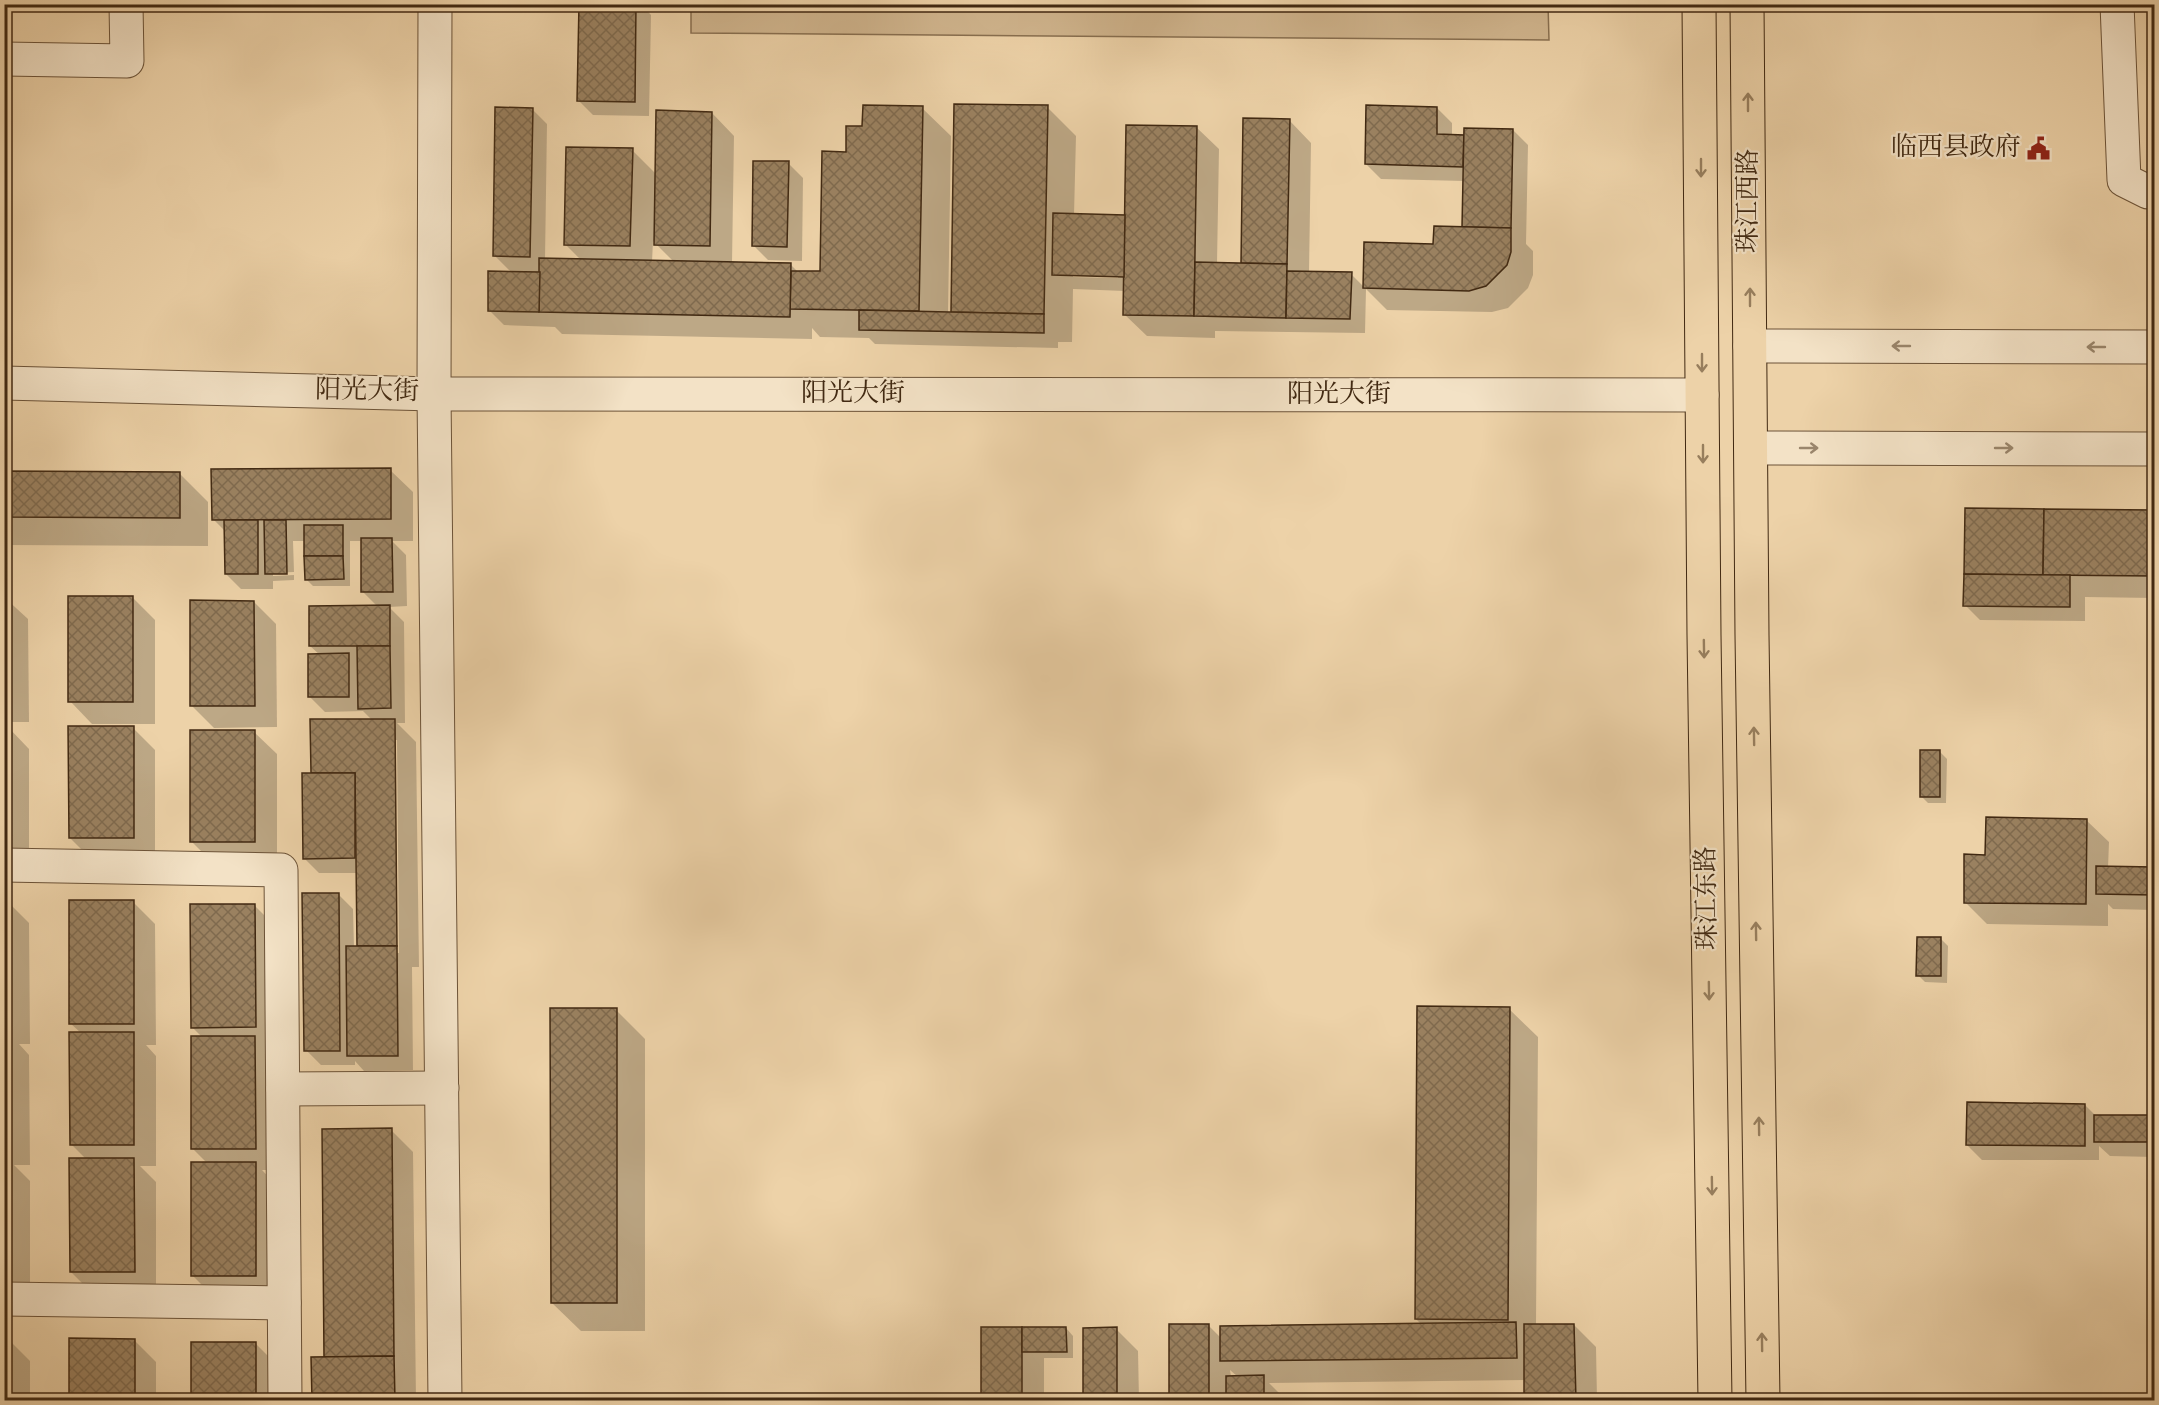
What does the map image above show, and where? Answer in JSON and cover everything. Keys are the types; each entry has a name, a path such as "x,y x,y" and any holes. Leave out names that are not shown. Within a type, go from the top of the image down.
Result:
{"main road":[{"name":"珠江西路","path":"1700,4 1702,395"},
{"name":"珠江西路","path":"1747,4 1763,1401"},
{"name":"珠江东路","path":"1702,395 1715,1401"}],"street":[{"path":"4,59 127,61 126,4"},
{"path":"435,4 434,394 445,1401"},
{"path":"2117,4 2124,180 2148,192 2154,192"},
{"path":"1750,346 2154,347"},
{"name":"阳光大街","path":"4,383 434,394 1702,395"},
{"path":"1751,448 2154,449"},
{"path":"4,865 281,870 285,1401"},
{"path":"283,1089 442,1088"},
{"path":"4,1299 284,1303"}],"shaded area":[{"path":"1548,4 1549,40 691,33 691,5"}],"building":[{"path":"579,4 636,4 635,102 577,101"},
{"path":"954,104 1048,105 1044,314 951,312"},
{"path":"863,105 923,106 919,311 790,309 791,271 820,271 822,151 846,152 846,126 862,126"},
{"path":"1366,105 1437,107 1437,134 1464,135 1463,167 1365,164"},
{"path":"495,107 533,108 530,257 493,256"},
{"path":"656,110 712,112 710,246 654,245"},
{"path":"1243,118 1290,119 1287,264 1241,263"},
{"path":"1126,125 1197,126 1194,316 1123,315"},
{"path":"1464,128 1513,129 1511,228 1462,227"},
{"path":"566,147 633,148 630,246 564,245"},
{"path":"753,161 789,161 787,247 752,246"},
{"path":"1053,213 1125,215 1124,277 1052,275"},
{"path":"1434,226 1511,228 1511,252 1507,265 1486,286 1469,291 1363,288 1364,242 1433,244"},
{"path":"539,258 791,263 790,317 539,312"},
{"path":"1195,262 1287,264 1286,318 1194,316"},
{"path":"488,271 540,272 539,312 488,311"},
{"path":"1287,271 1352,272 1350,319 1286,318"},
{"path":"859,310 1044,314 1044,333 859,330"},
{"path":"391,468 391,519 212,520 211,469"},
{"path":"4,471 180,472 180,518 4,517"},
{"path":"1965,508 2044,509 2043,575 1964,574"},
{"path":"2044,509 2154,510 2154,576 2043,575"},
{"path":"224,520 258,520 258,574 225,574"},
{"path":"264,520 286,520 287,574 265,574"},
{"path":"304,525 343,525 343,556 304,556"},
{"path":"361,538 392,538 393,592 361,592"},
{"path":"304,556 343,556 344,579 305,580"},
{"path":"1964,574 2070,575 2070,607 1963,606"},
{"path":"4,595 7,595 7,701 4,701"},
{"path":"68,596 133,596 133,702 68,702"},
{"path":"190,600 254,601 255,706 190,706"},
{"path":"390,605 390,646 309,646 309,606"},
{"path":"357,646 390,646 391,708 358,709"},
{"path":"349,653 349,697 308,697 308,654"},
{"path":"310,719 395,719 397,946 357,946 355,773 311,773"},
{"path":"4,725 7,725 8,837 4,837"},
{"path":"68,726 134,726 134,838 69,838"},
{"path":"190,730 255,730 255,842 190,842"},
{"path":"1920,750 1940,750 1940,797 1920,797"},
{"path":"302,773 355,773 355,858 303,859"},
{"path":"1986,817 2087,819 2086,904 1964,903 1964,854 1985,855"},
{"path":"2096,866 2154,867 2154,895 2096,894"},
{"path":"302,893 339,893 340,1051 304,1051"},
{"path":"4,899 8,899 8,1022 4,1022"},
{"path":"69,900 134,900 134,1024 69,1024"},
{"path":"190,904 255,904 256,1027 191,1028"},
{"path":"1917,937 1941,937 1941,976 1916,976"},
{"path":"346,946 397,946 398,1056 347,1056"},
{"path":"1417,1006 1510,1007 1508,1320 1415,1319"},
{"path":"550,1008 617,1008 617,1303 551,1303"},
{"path":"4,1031 8,1031 8,1144 4,1144"},
{"path":"69,1032 134,1032 134,1145 70,1145"},
{"path":"191,1036 255,1036 256,1149 191,1149"},
{"path":"1967,1102 2085,1104 2085,1146 1966,1145"},
{"path":"2094,1115 2154,1115 2154,1142 2094,1142"},
{"path":"392,1128 394,1356 324,1357 322,1129"},
{"path":"4,1157 8,1157 8,1271 4,1271"},
{"path":"69,1158 134,1158 135,1272 70,1272"},
{"path":"191,1162 256,1162 256,1276 191,1276"},
{"path":"1516,1322 1517,1358 1220,1361 1220,1326"},
{"path":"1169,1324 1209,1324 1209,1400 1169,1400"},
{"path":"1524,1324 1574,1324 1576,1400 1524,1400"},
{"path":"981,1327 1022,1327 1022,1400 981,1400"},
{"path":"1022,1327 1066,1327 1067,1352 1022,1352"},
{"path":"1117,1327 1117,1400 1083,1400 1083,1328"},
{"path":"4,1337 9,1337 9,1400 4,1400"},
{"path":"69,1338 135,1339 135,1400 69,1400"},
{"path":"191,1342 256,1342 256,1400 191,1400"},
{"path":"394,1356 395,1400 312,1400 311,1357"},
{"path":"1264,1375 1264,1400 1226,1400 1226,1376"}],"place":[{"name":"临西县政府","path":"2039,148"}]}
